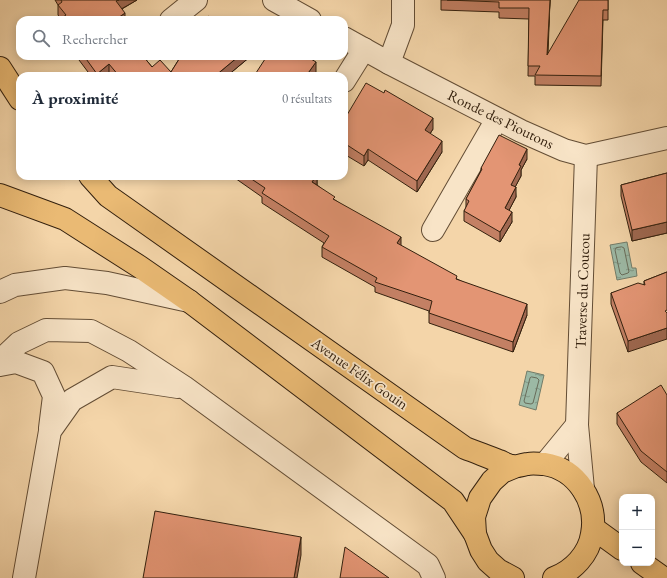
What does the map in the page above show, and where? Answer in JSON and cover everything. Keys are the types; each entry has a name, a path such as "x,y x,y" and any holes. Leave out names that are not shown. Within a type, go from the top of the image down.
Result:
{"main road":[{"path":"0,68 16,93"},
{"name":"Avenue Félix Gouin","path":"94,180 108,196 465,448 514,467 530,464 545,464 559,469 573,477 583,489 589,500 593,514 593,528"},
{"path":"0,195 65,219 140,267 189,301 453,501 475,534 489,570 498,570 513,578"},
{"path":"475,534 474,517 480,498 492,480 502,472 514,467"},
{"path":"570,575 587,549 593,528 619,547"},
{"path":"646,566 663,578"}],"street":[{"path":"176,16 196,0"},
{"path":"274,0 303,16"},
{"path":"389,63 403,25 403,0"},
{"name":"Ronde des Pioutons","path":"348,40 521,131 557,147 586,156 667,138"},
{"path":"348,75 364,50"},
{"path":"434,230 497,119"},
{"name":"Traverse du Coucou","path":"583,489 577,425 586,156"},
{"path":"0,292 15,285 65,278 106,283 189,301"},
{"path":"0,361 19,343 46,330 91,331 130,351 184,388 428,565 434,578"},
{"path":"0,365 16,362 43,372 54,396 50,431 24,578"},
{"path":"50,431 72,400 112,377 184,388"},
{"path":"545,464 577,425"}],"water":[{"path":"627,242 632,268 636,268 637,276 617,280 610,245"},
{"path":"527,371 544,375 536,410 519,405"}],"building":[{"path":"61,0 119,0 116,1 125,13 121,16 65,16 66,15 58,5 62,2"},
{"path":"447,0 550,0 547,55 579,0 608,0 608,10 603,10 601,76 535,75 540,66 528,66 529,8 499,8 499,2"},
{"path":"87,60 146,60 152,67 160,60 171,72 116,72 109,64 99,72 96,72"},
{"path":"178,60 234,60 220,72 171,72"},
{"path":"264,60 313,60 316,62 309,72 257,72"},
{"path":"366,83 384,93 385,90 433,118 425,130 442,141 417,181 368,149 364,156 348,146 348,113"},
{"path":"499,135 527,149 519,165 521,166 511,185 516,187 505,208 512,212 500,232 464,211 469,201 466,199"},
{"path":"667,173 667,222 632,230 621,185"},
{"path":"253,180 313,180 312,182 335,197 333,199 401,237 397,243 457,276 456,279 527,304 513,342 429,313 432,301 375,282 377,278 322,247 329,236 262,193 265,188"},
{"path":"667,272 667,310 665,311 667,313 667,328 628,341 611,293 638,283 645,285 644,281"},
{"path":"661,385 667,395 667,472 641,451 617,413"},
{"path":"155,511 301,537 294,578 143,578"},
{"path":"345,547 389,578 340,578"}]}
